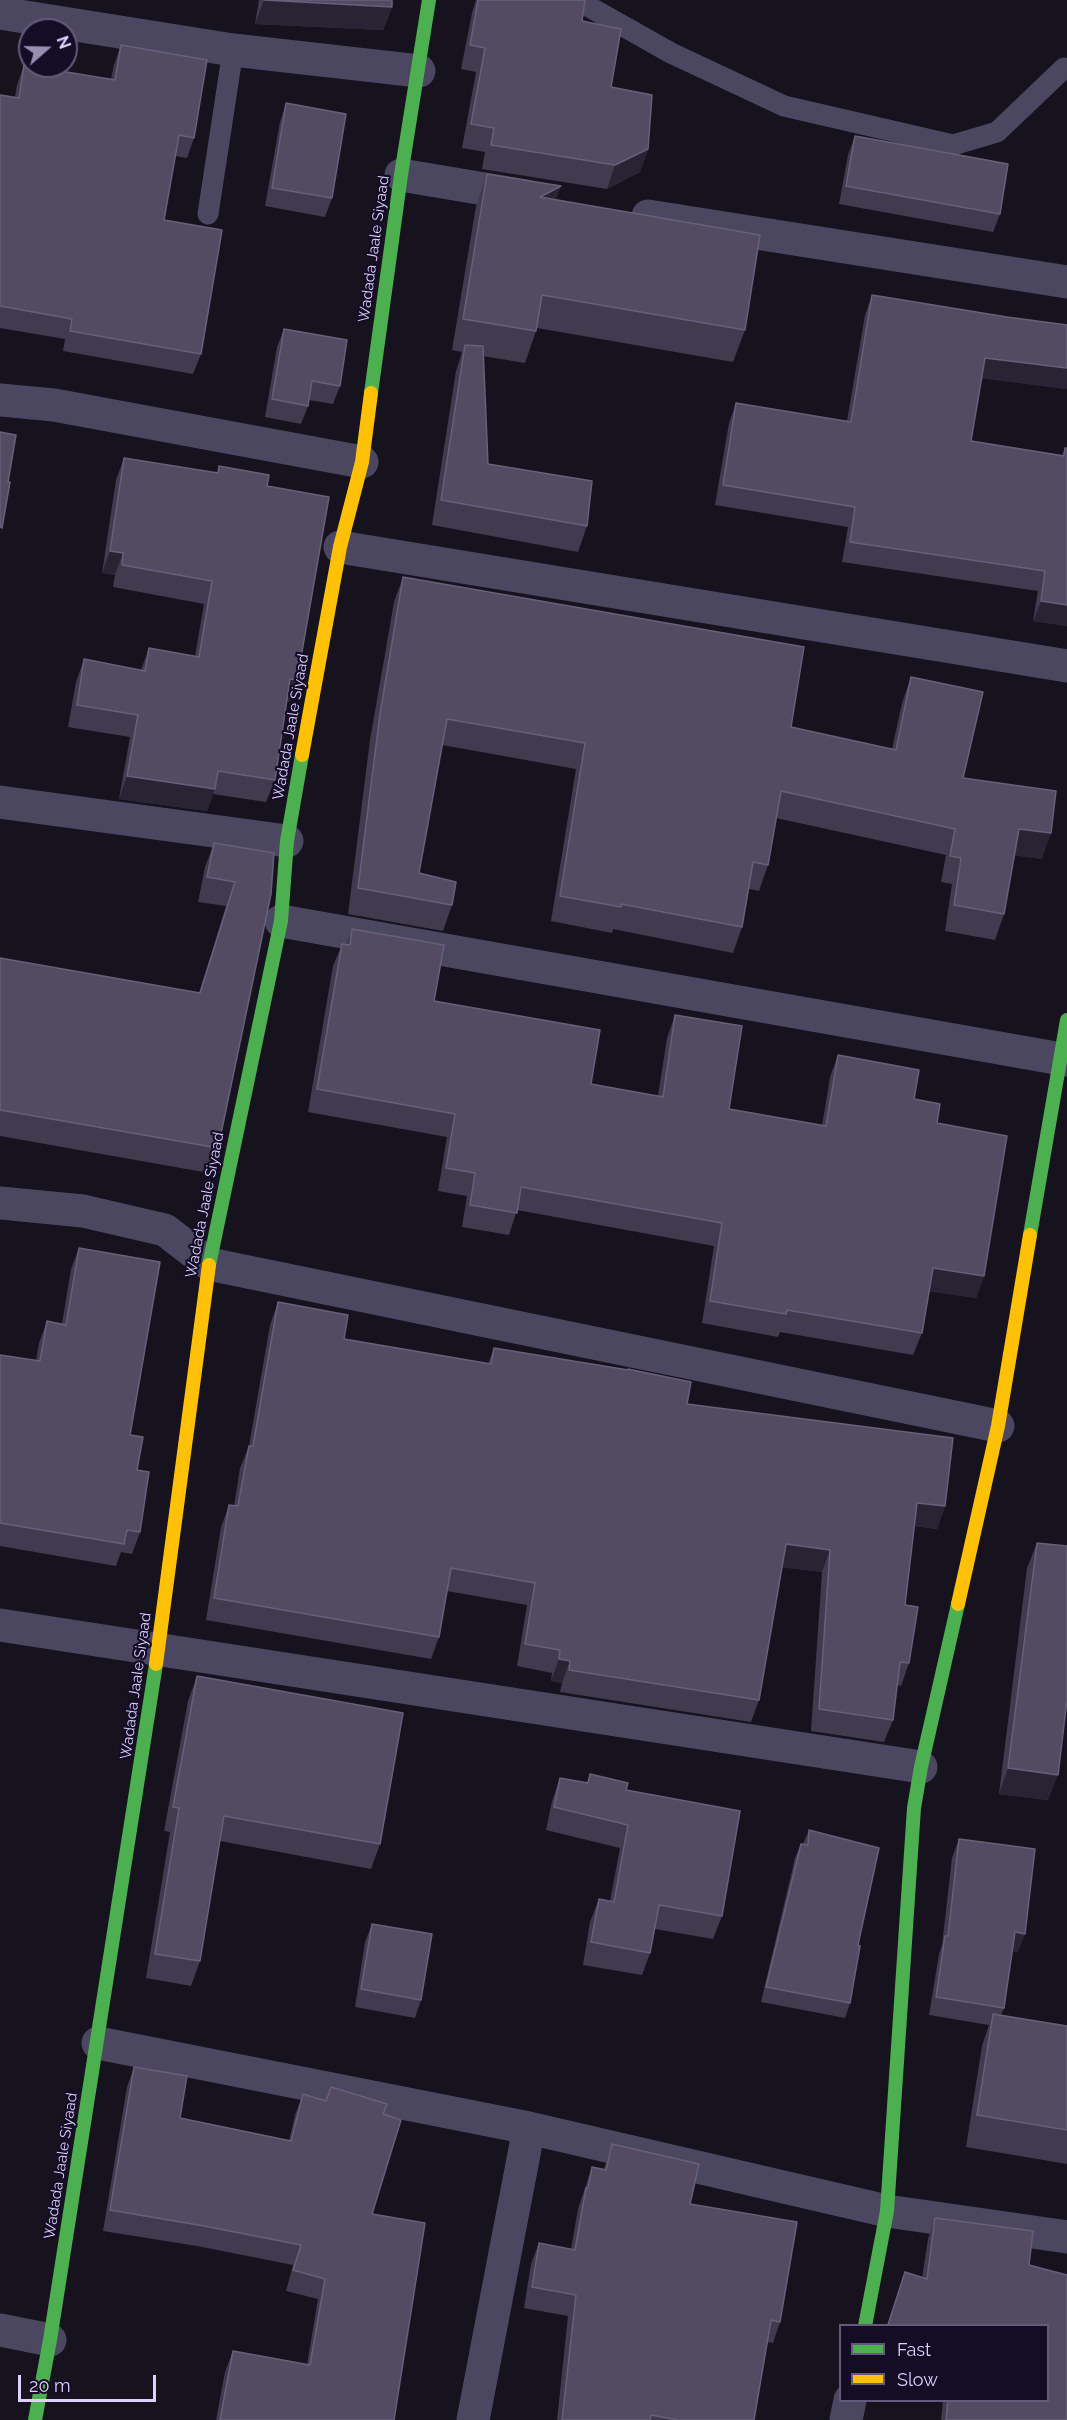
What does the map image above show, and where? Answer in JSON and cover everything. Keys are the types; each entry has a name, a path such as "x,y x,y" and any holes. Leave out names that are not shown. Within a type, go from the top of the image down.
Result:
{"main road":[{"name":"Wadada Jaale Siyaad","path":"35,2420 98,2043 158,1651 209,1264 281,921 287,841 340,548 362,462 401,175 429,0"},
{"path":"865,2324 887,2211 914,1808 921,1767 998,1426 1064,1060 1067,1020"}],"street":[{"path":"0,13 233,50 419,71"},
{"path":"401,175 560,202"},
{"path":"617,211 1067,282"},
{"path":"0,400 54,405 362,462"},
{"path":"340,548 1067,666"},
{"path":"0,802 287,841"},
{"path":"281,921 1064,1060"},
{"path":"0,1203 83,1211 165,1230 209,1264 998,1426"},
{"path":"0,1625 921,1767"},
{"path":"98,2043 529,2128 887,2211 1067,2237"},
{"path":"473,2420 529,2128"},
{"path":"0,2330 50,2340"},
{"path":"846,2420 850,2402"}],"lane":[{"path":"559,0 586,5 671,53 784,106 953,145 998,132 1064,68"},
{"path":"208,214 233,50"}],"building":[{"path":"264,0 392,0 392,7"},
{"path":"478,0 585,0 582,21 621,29 611,87 652,95 648,149 615,165 491,145 494,128 471,124 485,48 470,45"},
{"path":"121,45 207,60 194,138 179,135 164,220 222,230 201,354 70,331 72,319 0,306 0,95 19,98 22,78 78,78 78,74 115,80"},
{"path":"286,103 346,114 332,198 272,188"},
{"path":"855,136 1008,164 1000,214 846,186"},
{"path":"487,174 561,186 540,197 760,235 745,330 542,295 536,331 463,319"},
{"path":"872,295 1067,325 1067,368 985,358 971,441 1064,456 1065,448 1067,448 1067,605 1041,601 1045,571 850,542 855,507 723,485 736,403 851,422"},
{"path":"284,329 347,340 340,386 312,381 308,406 272,399"},
{"path":"465,345 483,346 488,464 592,481 587,526 441,500"},
{"path":"0,432 16,435 2,528 0,527"},
{"path":"124,458 218,473 219,466 269,475 267,486 329,497 297,680 290,679 275,780 218,771 215,789 127,776 138,715 77,705 84,659 145,671 149,648 199,657 212,581 122,565 123,553 110,551"},
{"path":"403,577 804,647 791,727 896,750 911,677 983,692 963,778 1056,791 1051,833 1019,829 1004,914 954,905 961,858 950,856 955,829 781,791 768,865 753,862 742,927 621,904 621,907 560,896 585,743 447,719 419,873 456,882 452,905 358,888 380,714"},
{"path":"214,843 274,853 271,894 218,1148 0,1110 0,958 200,993 235,882 207,877"},
{"path":"352,929 444,945 434,1001 600,1030 591,1084 663,1097 675,1015 742,1026 729,1109 826,1126 838,1055 919,1070 914,1099 940,1104 937,1123 1007,1136 984,1276 933,1268 922,1333 787,1310 786,1314 710,1301 722,1223 521,1187 517,1213 470,1205 475,1173 446,1168 455,1114 317,1089 342,944 350,945"},
{"path":"79,1248 160,1262 130,1435 143,1437 137,1470 149,1472 140,1532 127,1530 124,1544 0,1523 0,1355 40,1361 47,1321 66,1325"},
{"path":"278,1302 348,1315 344,1339 491,1364 494,1348 628,1369 691,1382 687,1404 953,1438 945,1506 917,1503 905,1605 918,1607 909,1663 900,1662 893,1720 819,1709 830,1550 786,1544 759,1700 569,1670 570,1661 559,1659 560,1650 525,1644 535,1583 451,1568 439,1637 214,1598 229,1505 238,1506 249,1446 253,1446"},
{"path":"1037,1543 1067,1546 1067,1700 1058,1775 1008,1768"},
{"path":"197,1676 403,1713 380,1844 224,1816 200,1961 155,1954 179,1808 173,1807"},
{"path":"590,1774 628,1783 626,1790 740,1811 722,1916 659,1905 650,1953 591,1942 599,1899 614,1902 628,1825 554,1807 560,1778 588,1783"},
{"path":"809,1830 879,1848 858,1945 860,1946 850,2003 766,1987 801,1844 808,1845"},
{"path":"959,1839 1035,1849 1025,1934 1015,1932 1004,2008 936,1997 945,1936 948,1936"},
{"path":"372,1924 432,1934 421,2000 361,1989"},
{"path":"993,2014 1067,2026 1067,2130 977,2115"},
{"path":"134,2067 187,2076 180,2118 291,2141 303,2094 326,2101 331,2087 387,2104 383,2114 401,2120 372,2214 425,2223 394,2420 220,2420 233,2351 310,2365 325,2279 293,2270 301,2245 110,2210"},
{"path":"612,2144 699,2164 690,2204 797,2222 780,2322 771,2320 754,2420 679,2420 651,2415 650,2420 562,2420 576,2295 532,2287 539,2243 575,2250 592,2167 606,2170"},
{"path":"935,2218 1033,2231 1029,2265 1067,2275 1067,2420 946,2420 948,2402 1049,2402 1049,2324 888,2324 905,2272 927,2279"}],"traffic: fast":[{"path":"371,393 401,175 429,0"},
{"path":"209,1265 281,921 287,841 302,755"},
{"path":"1030,1235 1067,1020"},
{"path":"865,2324 887,2211 914,1808 921,1767 958,1604"},
{"path":"35,2420 50,2340 156,1664"}],"traffic: slow":[{"path":"302,755 340,547 362,462 371,393"},
{"path":"958,1604 998,1426 1030,1235"},
{"path":"156,1664 209,1265"}]}
